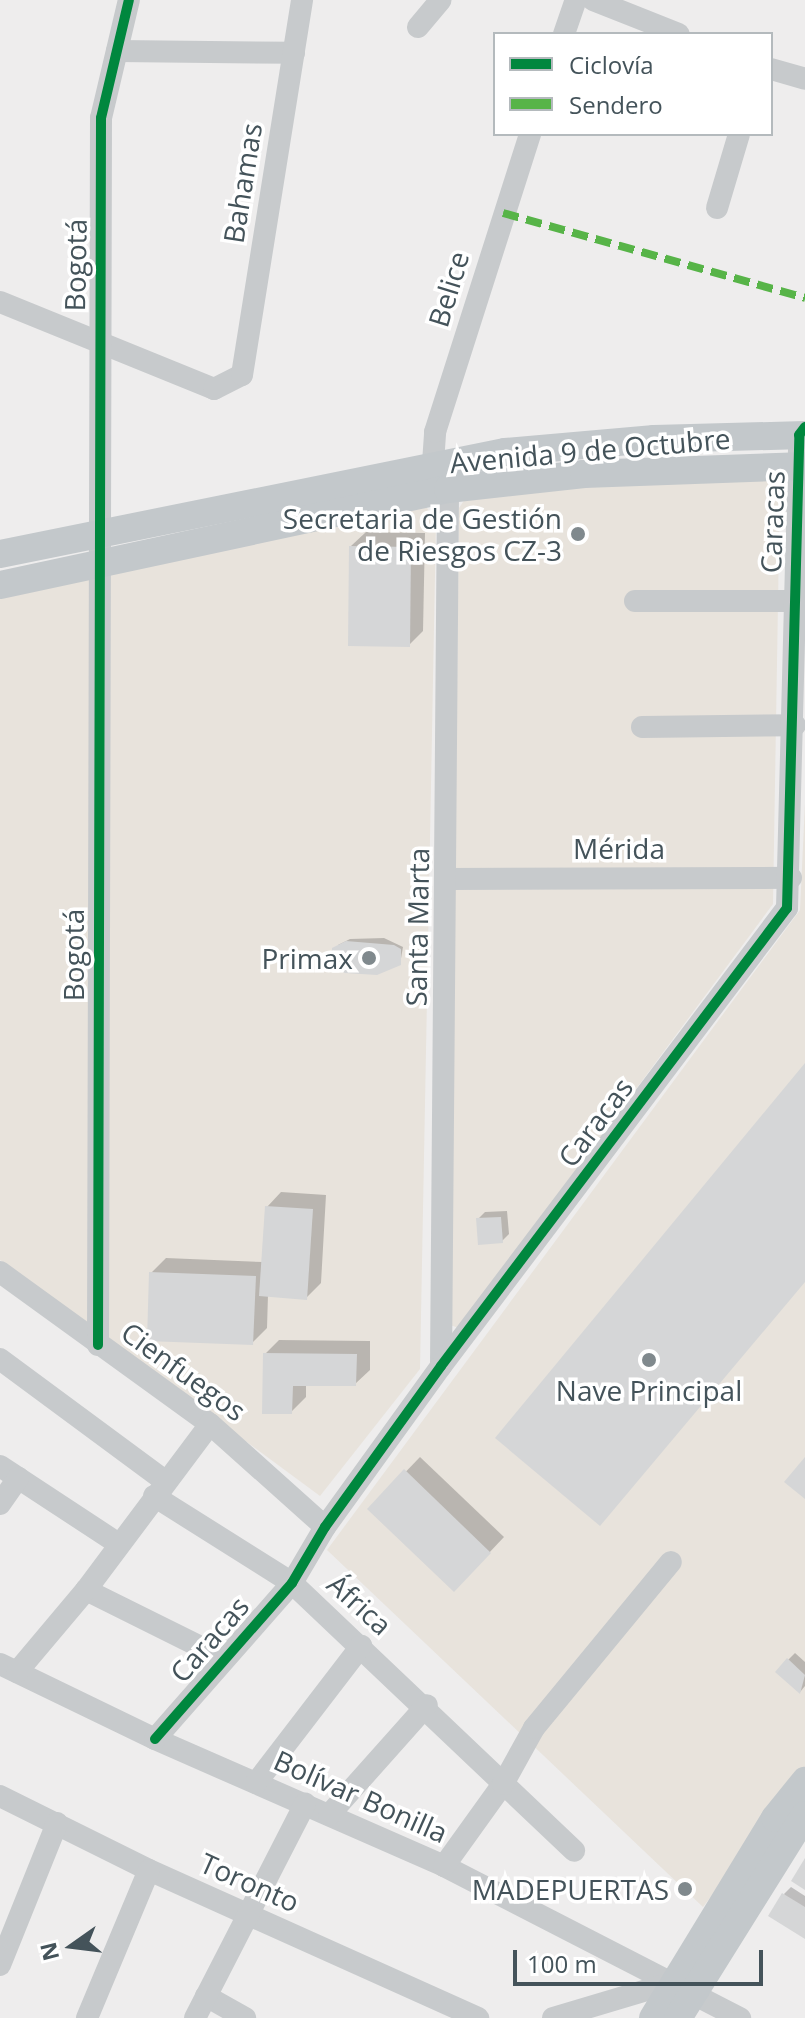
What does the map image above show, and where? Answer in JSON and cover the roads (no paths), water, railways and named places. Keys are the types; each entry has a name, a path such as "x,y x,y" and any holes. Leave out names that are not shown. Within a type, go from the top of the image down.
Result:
{"main road":[{"name":"Avenida 9 de Octubre","path":"0,554 433,463 611,442 803,433"},
{"name":"Avenida 9 de Octubre","path":"0,585 448,489 598,473 802,466"},
{"path":"678,2018 684,1987 775,1818 805,1781"},
{"path":"653,2018 684,1987 801,1827"}],"street":[{"name":"Bogotá","path":"98,1345 97,338 101,118 129,0"},
{"name":"Bahamas","path":"97,338 214,389 242,375 302,0"},
{"path":"418,27 441,0"},
{"path":"565,32 576,0"},
{"path":"593,0 674,32"},
{"path":"117,51 294,53"},
{"path":"773,70 805,79"},
{"name":"Belice","path":"433,463 435,432 529,136"},
{"path":"717,208 738,136"},
{"path":"0,302 97,338"},
{"name":"Caracas","path":"155,1739 292,1583 325,1527 441,1366 787,908 791,878 795,725 793,601 803,433"},
{"name":"Santa Marta","path":"441,1366 448,879 448,489"},
{"path":"635,601 793,601"},
{"path":"642,727 795,725"},
{"name":"Mérida","path":"448,879 791,878"},
{"name":"Cienfuegos","path":"0,1272 210,1424 325,1527"},
{"name":"África","path":"0,1359 159,1488 292,1583 427,1705 503,1784 574,1851"},
{"path":"9,1668 86,1590 117,1543 210,1424"},
{"path":"0,1504 9,1472 117,1543"},
{"path":"444,1866 503,1784 534,1728 671,1562"},
{"path":"86,1590 223,1658"},
{"path":"256,1783 361,1646"},
{"name":"Bolívar Bonilla","path":"9,1668 155,1739 444,1866 740,2018"},
{"path":"329,1815 427,1705"},
{"name":"Toronto","path":"0,1796 149,1870 249,1913 430,2009 478,2018"},
{"path":"195,2018 305,1804"},
{"path":"2,1954 57,1823"},
{"path":"87,2018 149,1870"},
{"path":"553,2018 684,1987"},
{"path":"206,1996 245,2018"}],"place":[{"name":"Secretaria de Gestión de Riesgos CZ-3","path":"578,534"},
{"name":"Primax","path":"369,958"},
{"name":"Nave Principal","path":"649,1360"},
{"name":"MADEPUERTAS","path":"685,1889"}]}
